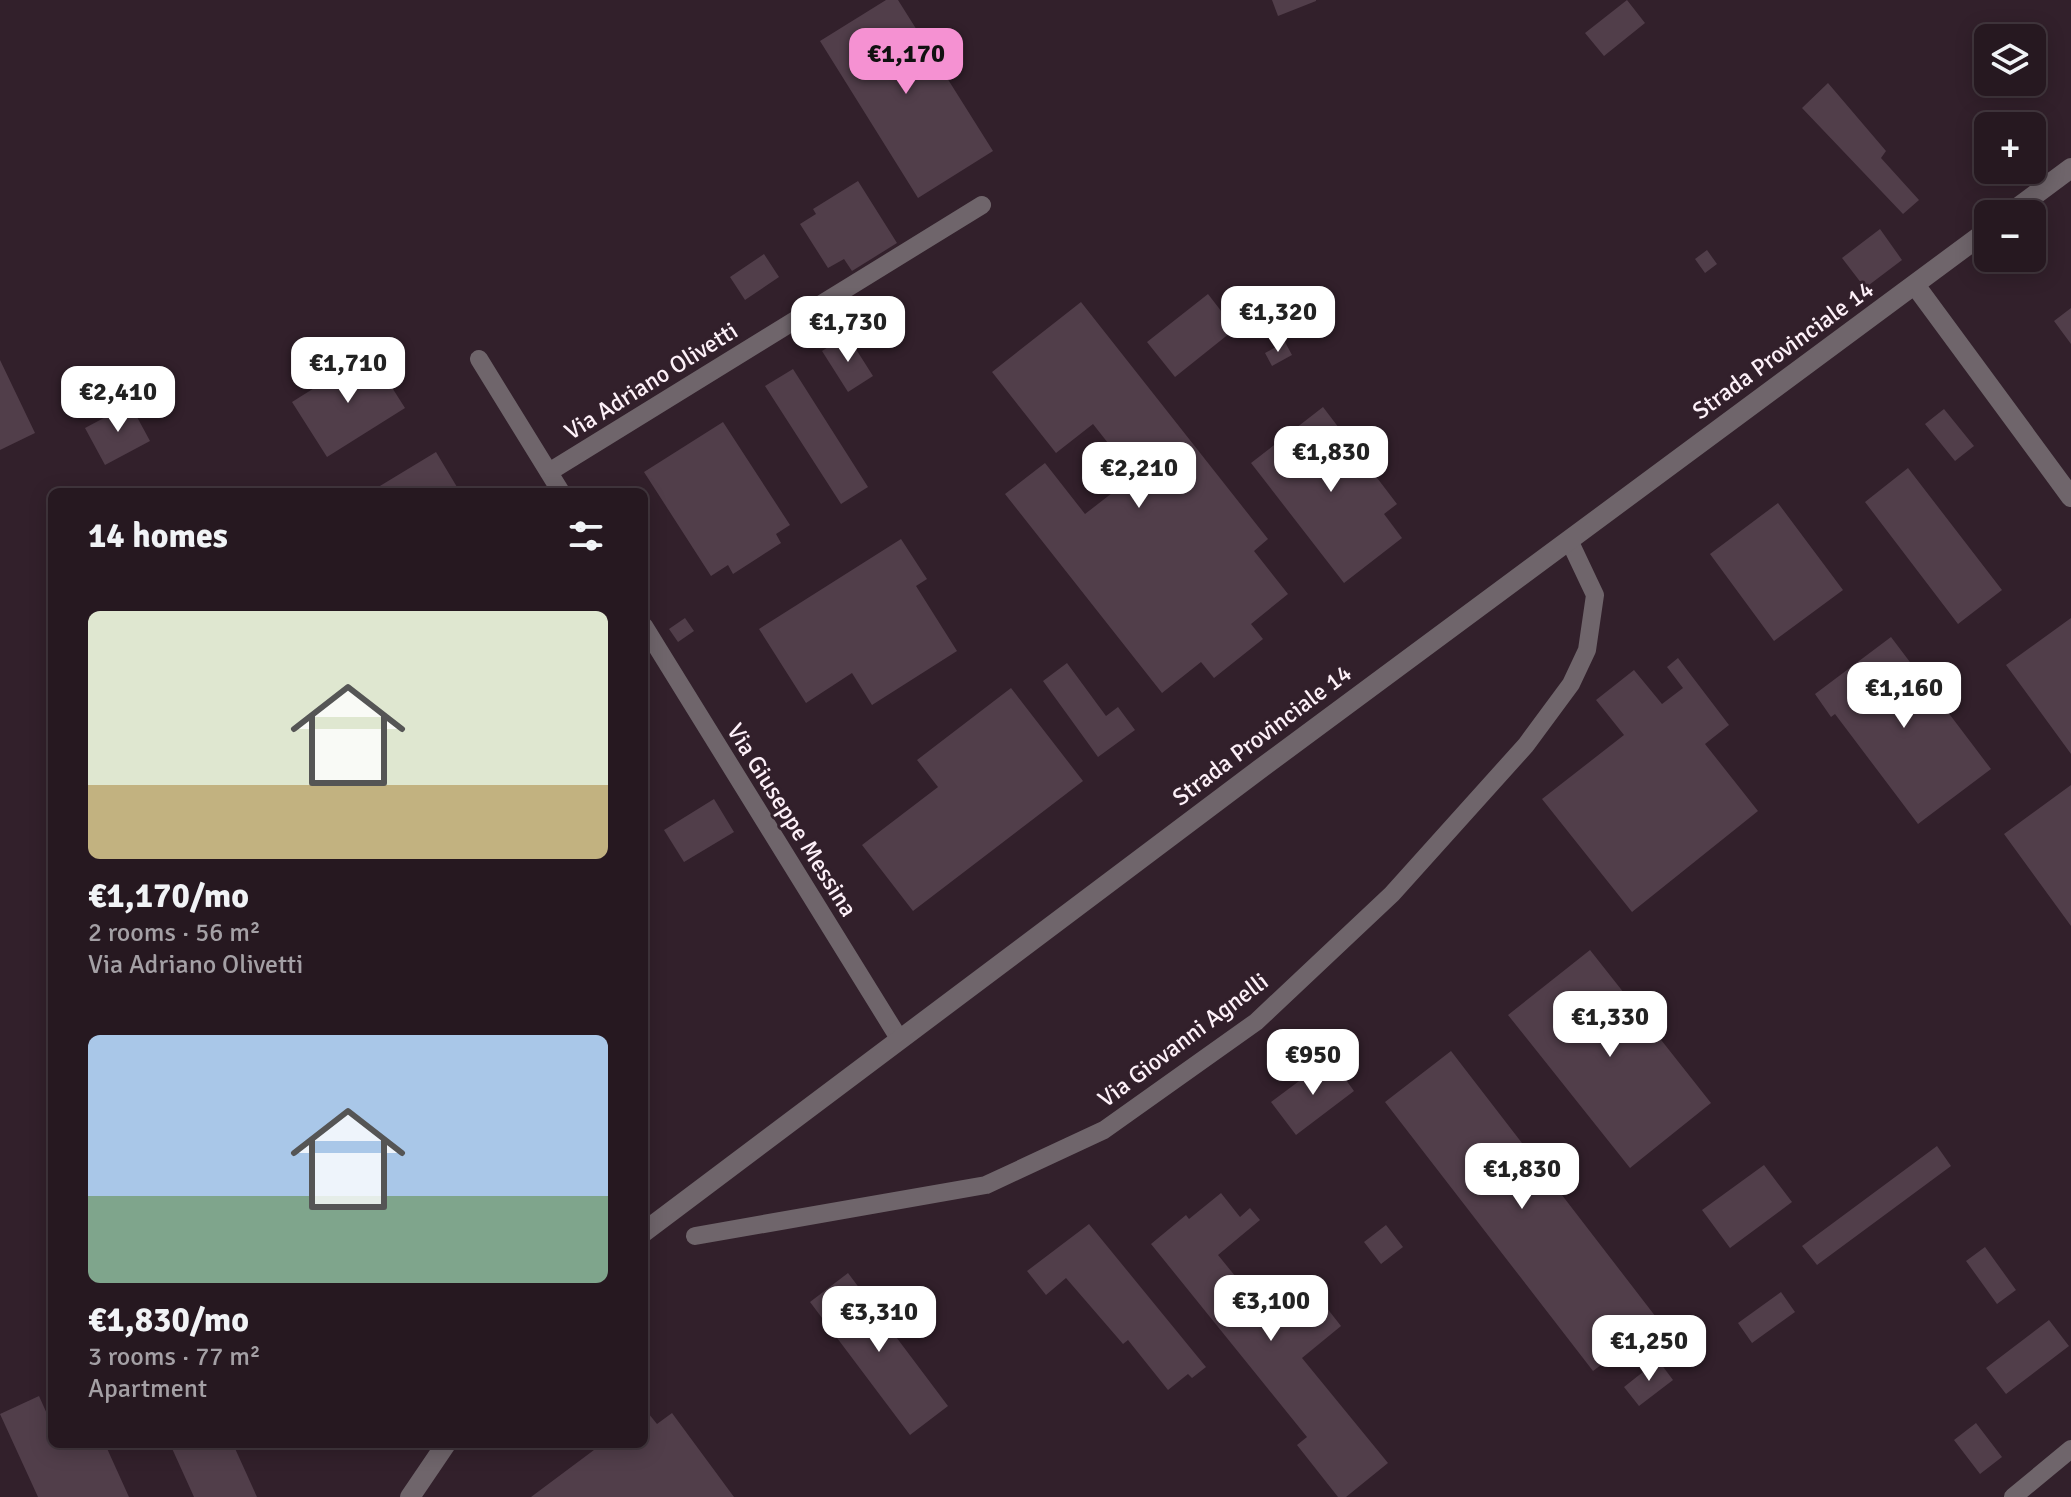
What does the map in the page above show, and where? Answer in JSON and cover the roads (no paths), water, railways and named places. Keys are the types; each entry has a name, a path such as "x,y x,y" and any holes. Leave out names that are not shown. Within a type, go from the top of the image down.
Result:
{"street":[{"path":"2028,200 2071,168"},
{"name":"Via Adriano Olivetti","path":"549,472 982,205"},
{"name":"Strada Provinciale 14","path":"648,1229 1974,241"},
{"path":"1915,285 2071,497"},
{"path":"479,359 559,488"},
{"name":"Via Giovanni Agnelli","path":"695,1236 986,1185 1104,1130 1256,1022 1392,894 1526,745 1571,684 1587,650 1595,595 1569,540"},
{"name":"Via Giuseppe Messina","path":"648,632 900,1040"},
{"path":"410,1497 443,1448"},
{"path":"2013,1497 2071,1449"}]}
